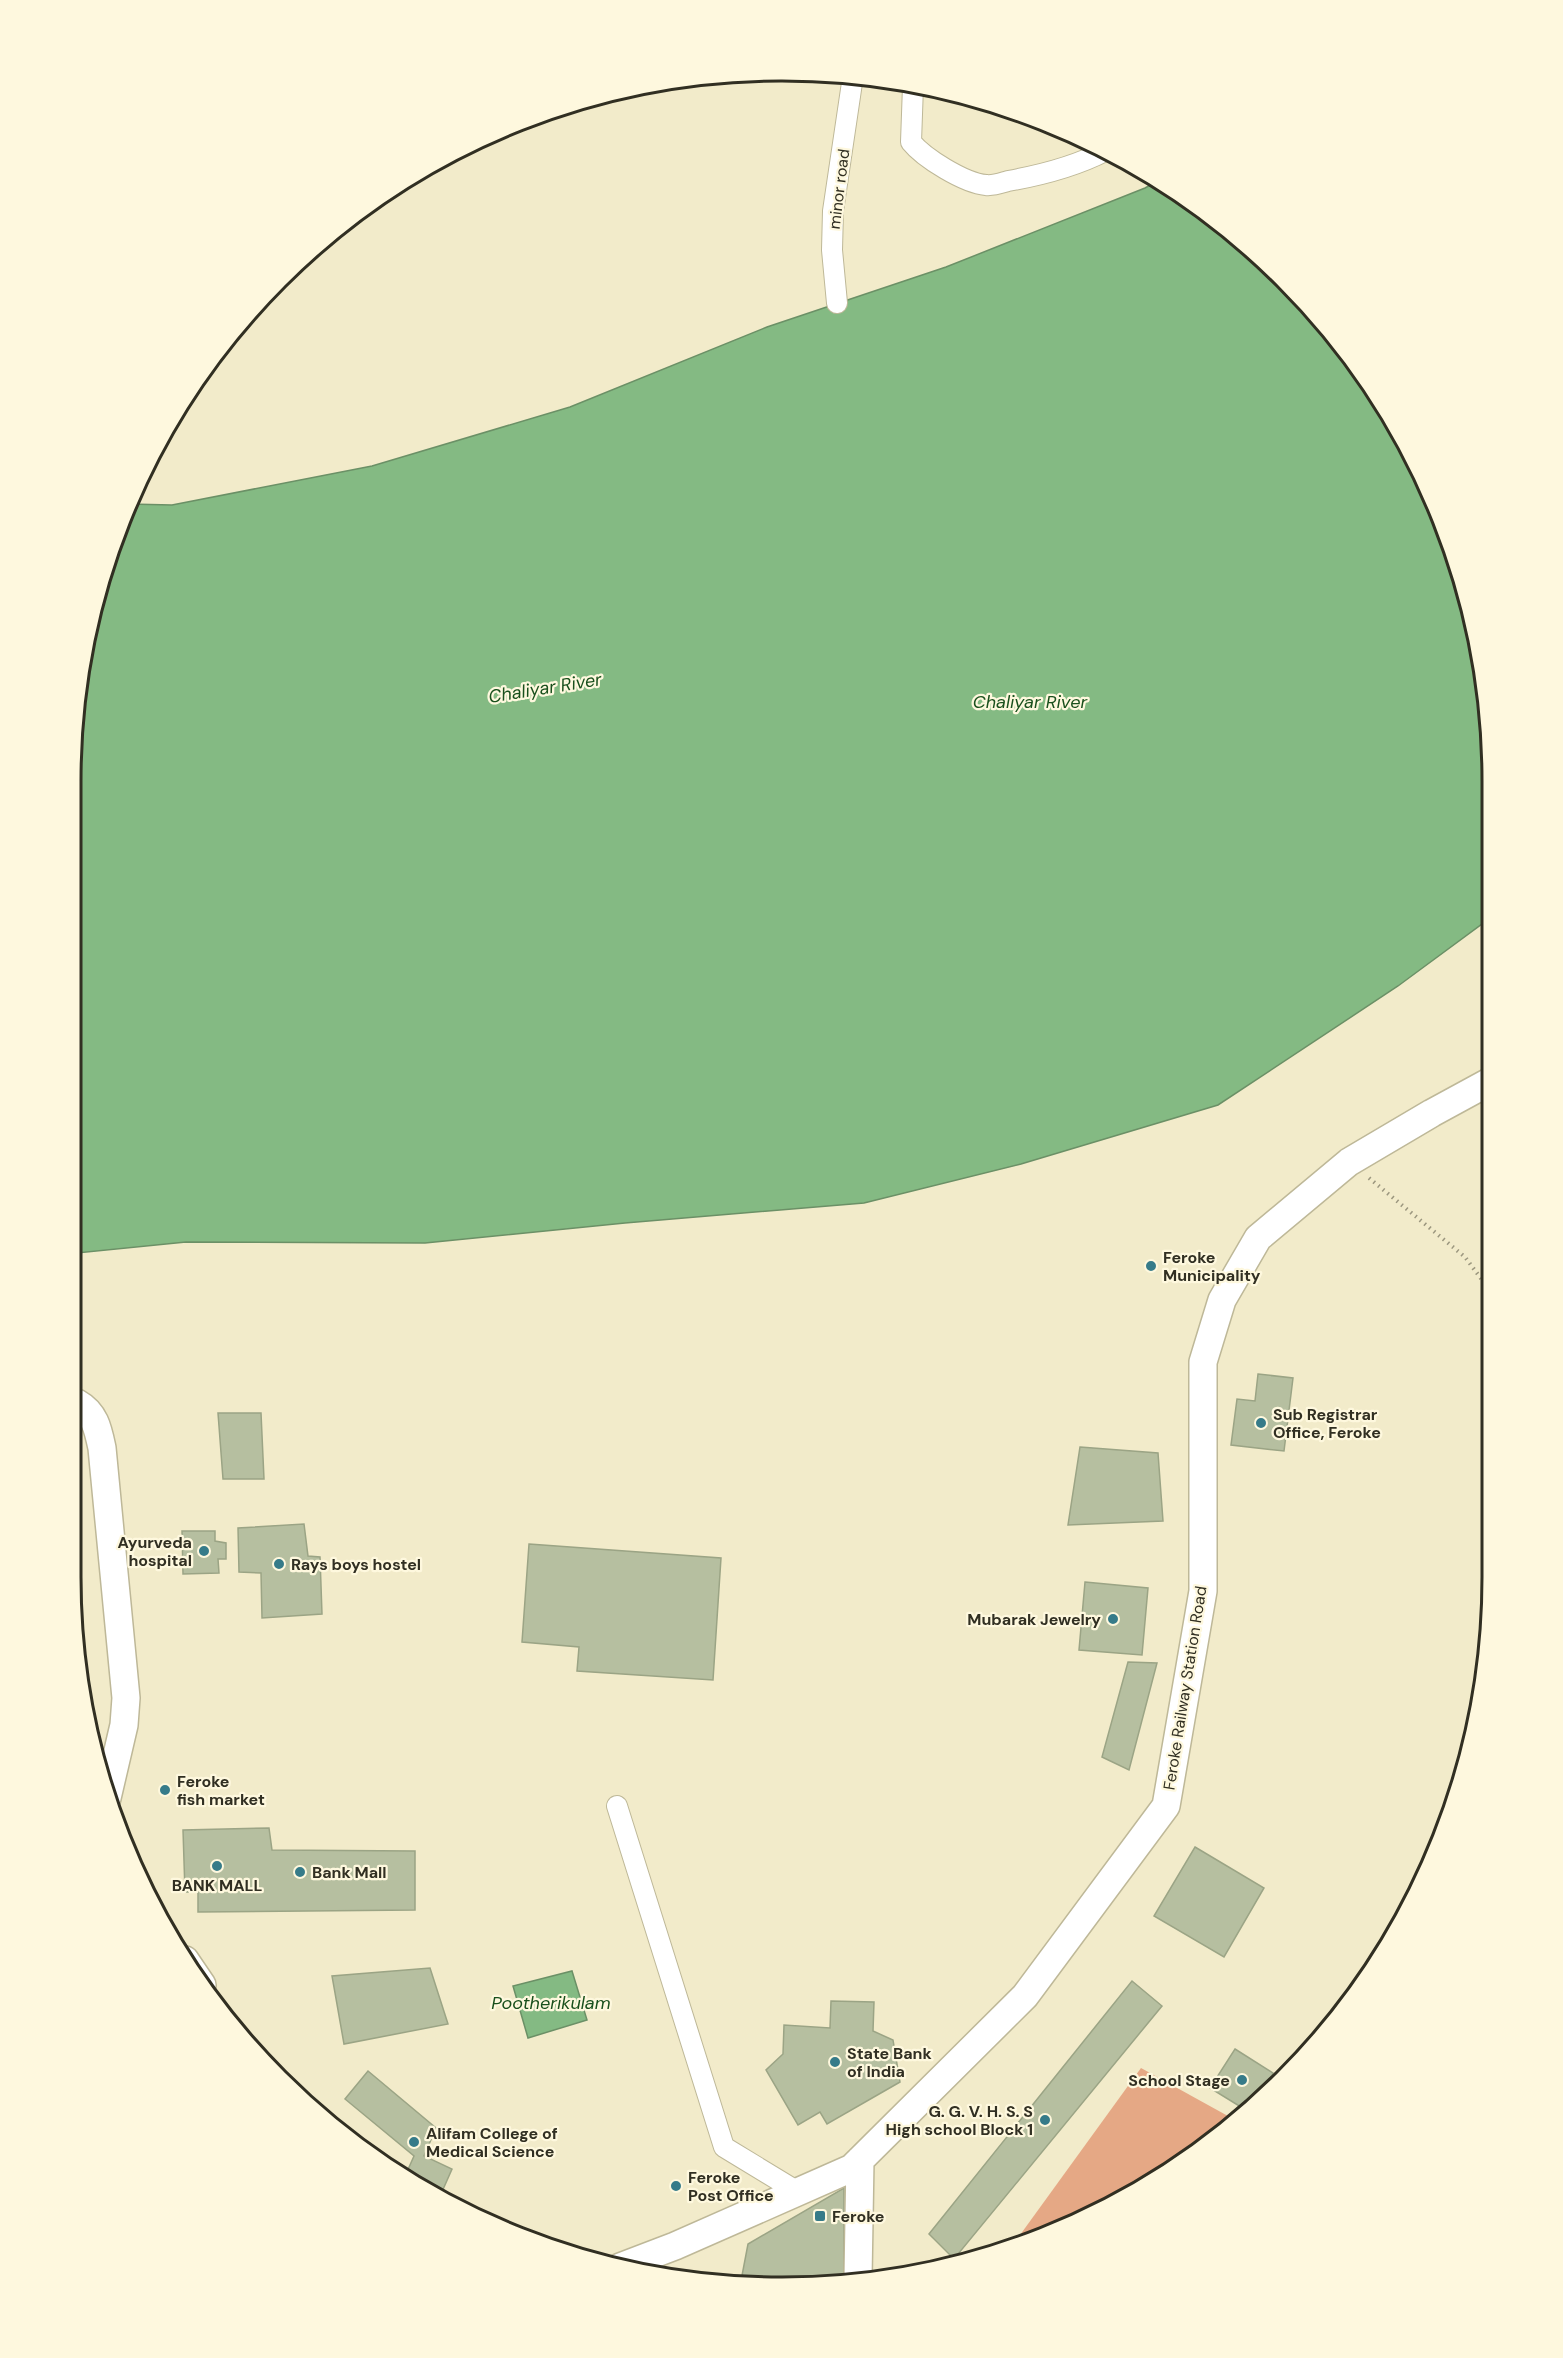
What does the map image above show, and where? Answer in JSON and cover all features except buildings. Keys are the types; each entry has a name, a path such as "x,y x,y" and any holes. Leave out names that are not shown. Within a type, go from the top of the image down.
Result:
{"main road":[{"name":"Feroke Railway Station Road","path":"635,2261 852,2168 1025,1996 1166,1806 1203,1591 1203,1362 1222,1300 1258,1238 1349,1162 1482,1086"},
{"path":"81,1406 96,1422 102,1448 126,1698 124,1725 111,1778"},
{"path":"858,2273 860,2160"}],"street":[{"name":"minor road","path":"837,303 832,250 833,211 852,85"},
{"path":"913,93 911,142 920,153 968,180 987,186 1080,164 1096,156"},
{"path":"617,1806 724,2147 798,2192"}],"path":[{"path":"1349,1162 1465,1257 1482,1280"}],"shaded area":[{"path":"1141,2068 1228,2116 1171,2159 1132,2183 1091,2205 1020,2235"}],"water":[{"name":"Chaliyar River","path":"1149,186 1208,226 1277,286 1308,320 1364,392 1388,431 1429,513 1458,600 1469,645 1476,690 1481,736 1482,924 1398,986 1218,1105 1021,1164 864,1203 425,1243 186,1242 81,1253 82,736 94,645 118,556 138,504 172,505 372,466 570,407 767,327 946,267"},
{"name":"Pootherikulam","path":"572,1971 587,2020 528,2038 513,1986"}],"place":[{"name":"Feroke Municipality","path":"1151,1266"},
{"name":"Sub Registrar Office, Feroke","path":"1261,1423"},
{"name":"Ayurveda hospital","path":"204,1551"},
{"name":"Rays boys hostel","path":"279,1564"},
{"name":"Mubarak Jewelry","path":"1113,1619"},
{"name":"Feroke fish market","path":"165,1790"},
{"name":"BANK MALL","path":"217,1866"},
{"name":"Bank Mall","path":"300,1872"},
{"name":"State Bank of India","path":"835,2062"},
{"name":"School Stage","path":"1242,2080"},
{"name":"G. G. V. H. S. S High school Block 1","path":"1045,2120"},
{"name":"Alifam College of Medical Science","path":"414,2142"},
{"name":"Feroke Post Office","path":"676,2186"},
{"name":"Feroke","path":"820,2216"}]}
